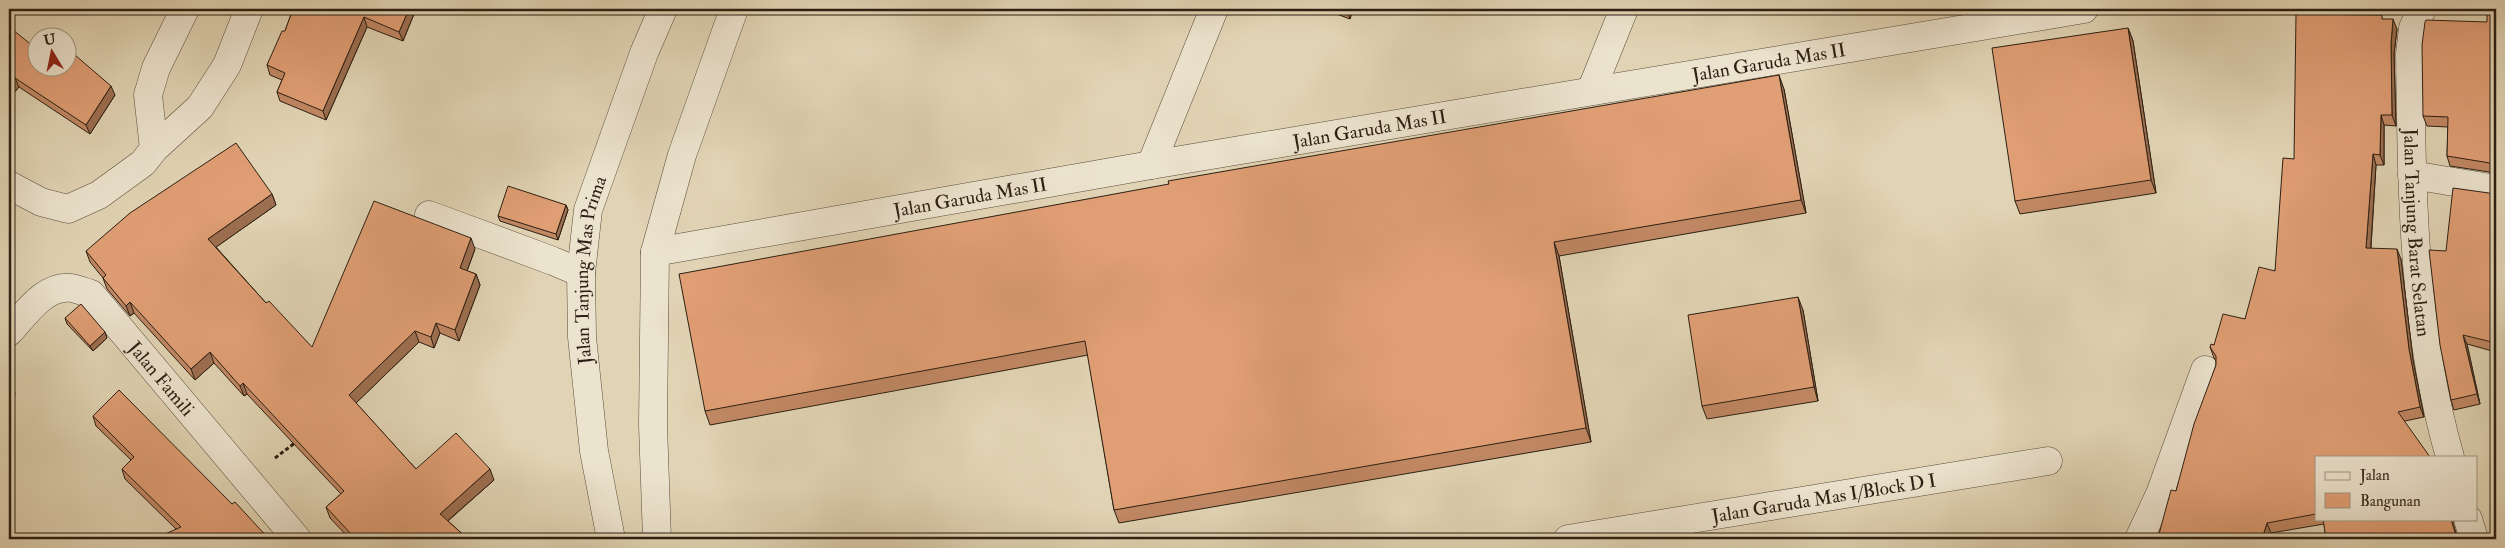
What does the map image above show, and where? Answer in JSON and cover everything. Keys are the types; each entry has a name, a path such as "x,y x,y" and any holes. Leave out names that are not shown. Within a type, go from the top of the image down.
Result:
{"street":[{"path":"154,149 148,95 156,68 185,9"},
{"path":"9,184 41,202 68,209 99,195 115,184 143,163 154,149 200,107 227,65 249,9"},
{"name":"Jalan Tanjung Mas Prima","path":"612,539 594,451 582,338 581,273 588,210 644,53 663,9"},
{"path":"657,539 654,501 653,425 655,252 682,155 734,9"},
{"path":"1151,165 1214,9"},
{"path":"1591,91 1624,9"},
{"name":"Jalan Garuda Mas II","path":"655,252 1151,165 1591,91 1986,17 2084,9"},
{"name":"Jalan Tanjung Barat Selatan","path":"2422,9 2413,28 2410,54 2415,257 2424,341 2440,423 2450,456"},
{"path":"2412,175 2496,189"},
{"path":"429,216 581,273"},
{"name":"Jalan Famili","path":"9,332 48,293 57,288 71,288 91,294 297,539"},
{"path":"2139,539 2160,494 2205,370"},
{"name":"Jalan Garuda Mas I/Block D I","path":"1568,539 2048,461"},
{"path":"2468,520 2474,539"}],"path":[{"path":"247,479 304,437"}],"building":[{"path":"293,9 409,9 399,32 364,17 323,111 277,92 285,73 267,65 282,31 285,31"},
{"path":"2296,14 2382,15 2382,19 2393,19 2391,44 2392,115 2381,115 2380,155 2373,154 2366,248 2397,249 2409,349 2420,407 2398,412 2429,456 2315,456 2315,514 2267,523 2262,539 2177,539 2159,534 2171,490 2176,491 2194,424 2216,365 2216,356 2210,347 2211,344 2214,345 2223,314 2245,319 2259,267 2275,271 2283,158 2294,159"},
{"path":"2487,14 2496,14 2496,164 2447,156 2448,117 2423,116 2422,45 2426,20 2487,22"},
{"path":"2128,28 2151,180 2015,201 1992,48"},
{"path":"13,30 28,42 28,78 78,78 78,58 111,86 86,125 15,78 9,84 9,35"},
{"path":"1779,75 1801,200 1554,242 1586,428 1114,510 1085,341 705,411 679,274 1169,184 1168,181"},
{"path":"236,143 272,194 208,239 266,303 269,301 312,347 374,201 471,238 460,268 476,274 455,330 436,323 431,337 415,331 349,395 416,469 456,433 490,469 440,514 468,539 350,539 352,535 326,507 344,491 243,383 240,386 210,352 191,369 130,302 126,306 103,278 106,275 86,251 130,213"},
{"path":"508,186 566,205 556,234 498,216"},
{"path":"2453,188 2496,194 2496,343 2463,335 2477,394 2451,400 2440,345 2429,250 2446,251"},
{"path":"1798,297 1814,387 1702,406 1688,315"},
{"path":"81,304 105,332 90,346 65,318"},
{"path":"9,382 11,382 9,401"},
{"path":"119,390 232,504 235,502 269,539 154,539 181,527 122,469 134,457 93,416"},
{"path":"2323,520 2451,520 2457,539 2326,539"}]}
